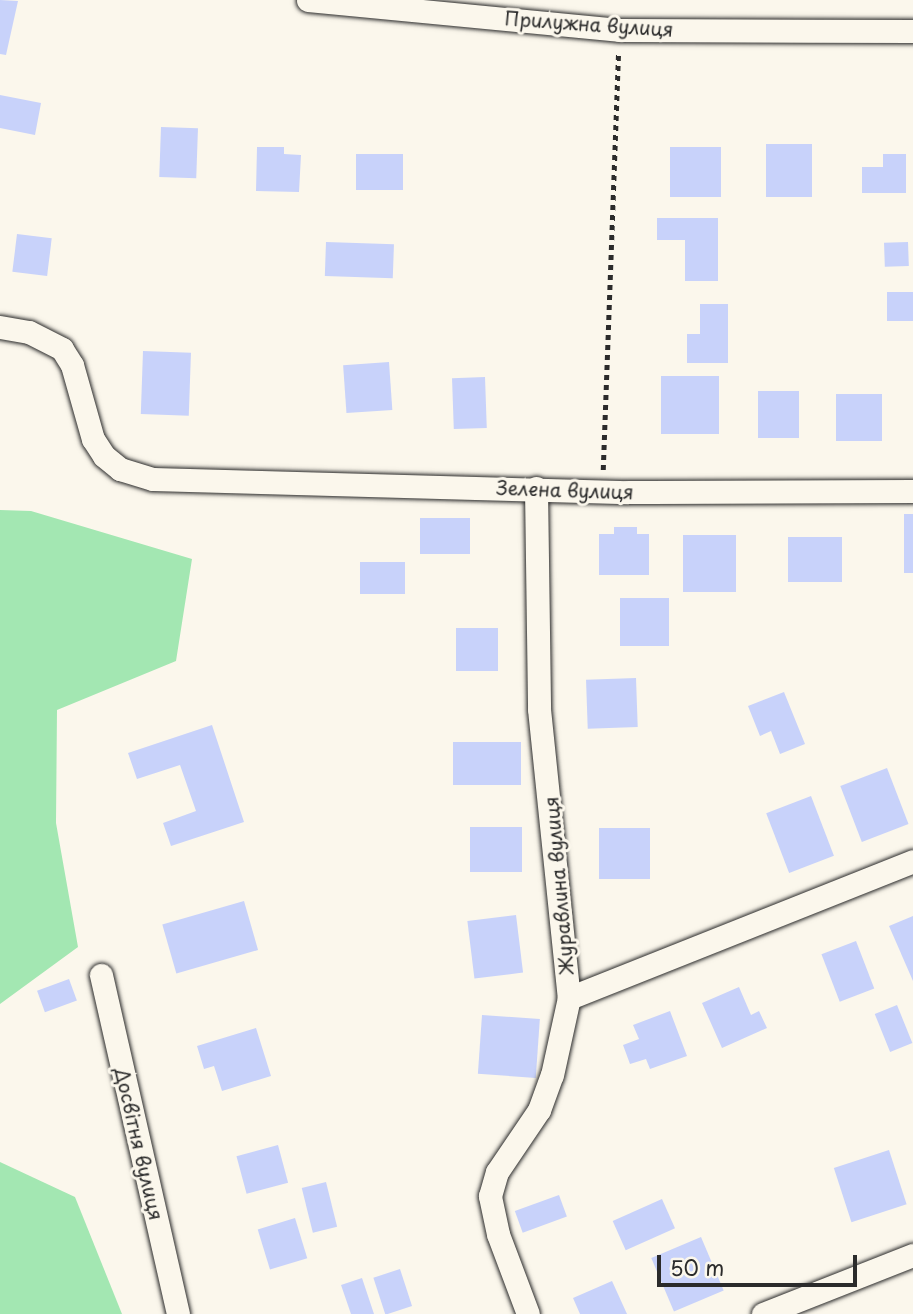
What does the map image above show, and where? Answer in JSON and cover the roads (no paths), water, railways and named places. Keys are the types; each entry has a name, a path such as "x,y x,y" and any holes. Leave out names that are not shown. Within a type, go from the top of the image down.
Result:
{"street":[{"name":"Прилужна вулиця","path":"307,0 619,30 913,31"},
{"name":"Зелена вулиця","path":"0,327 29,332 62,349 72,365 93,439 120,469 153,480 603,491 913,491"},
{"name":"Журавлина вулиця","path":"536,488 539,709 569,998 913,861"},
{"name":"Досвітня вулиця","path":"101,975 178,1314"},
{"path":"528,1314 498,1234 490,1196 497,1172 539,1110 552,1075 569,998"},
{"path":"763,1314 913,1255"}]}
